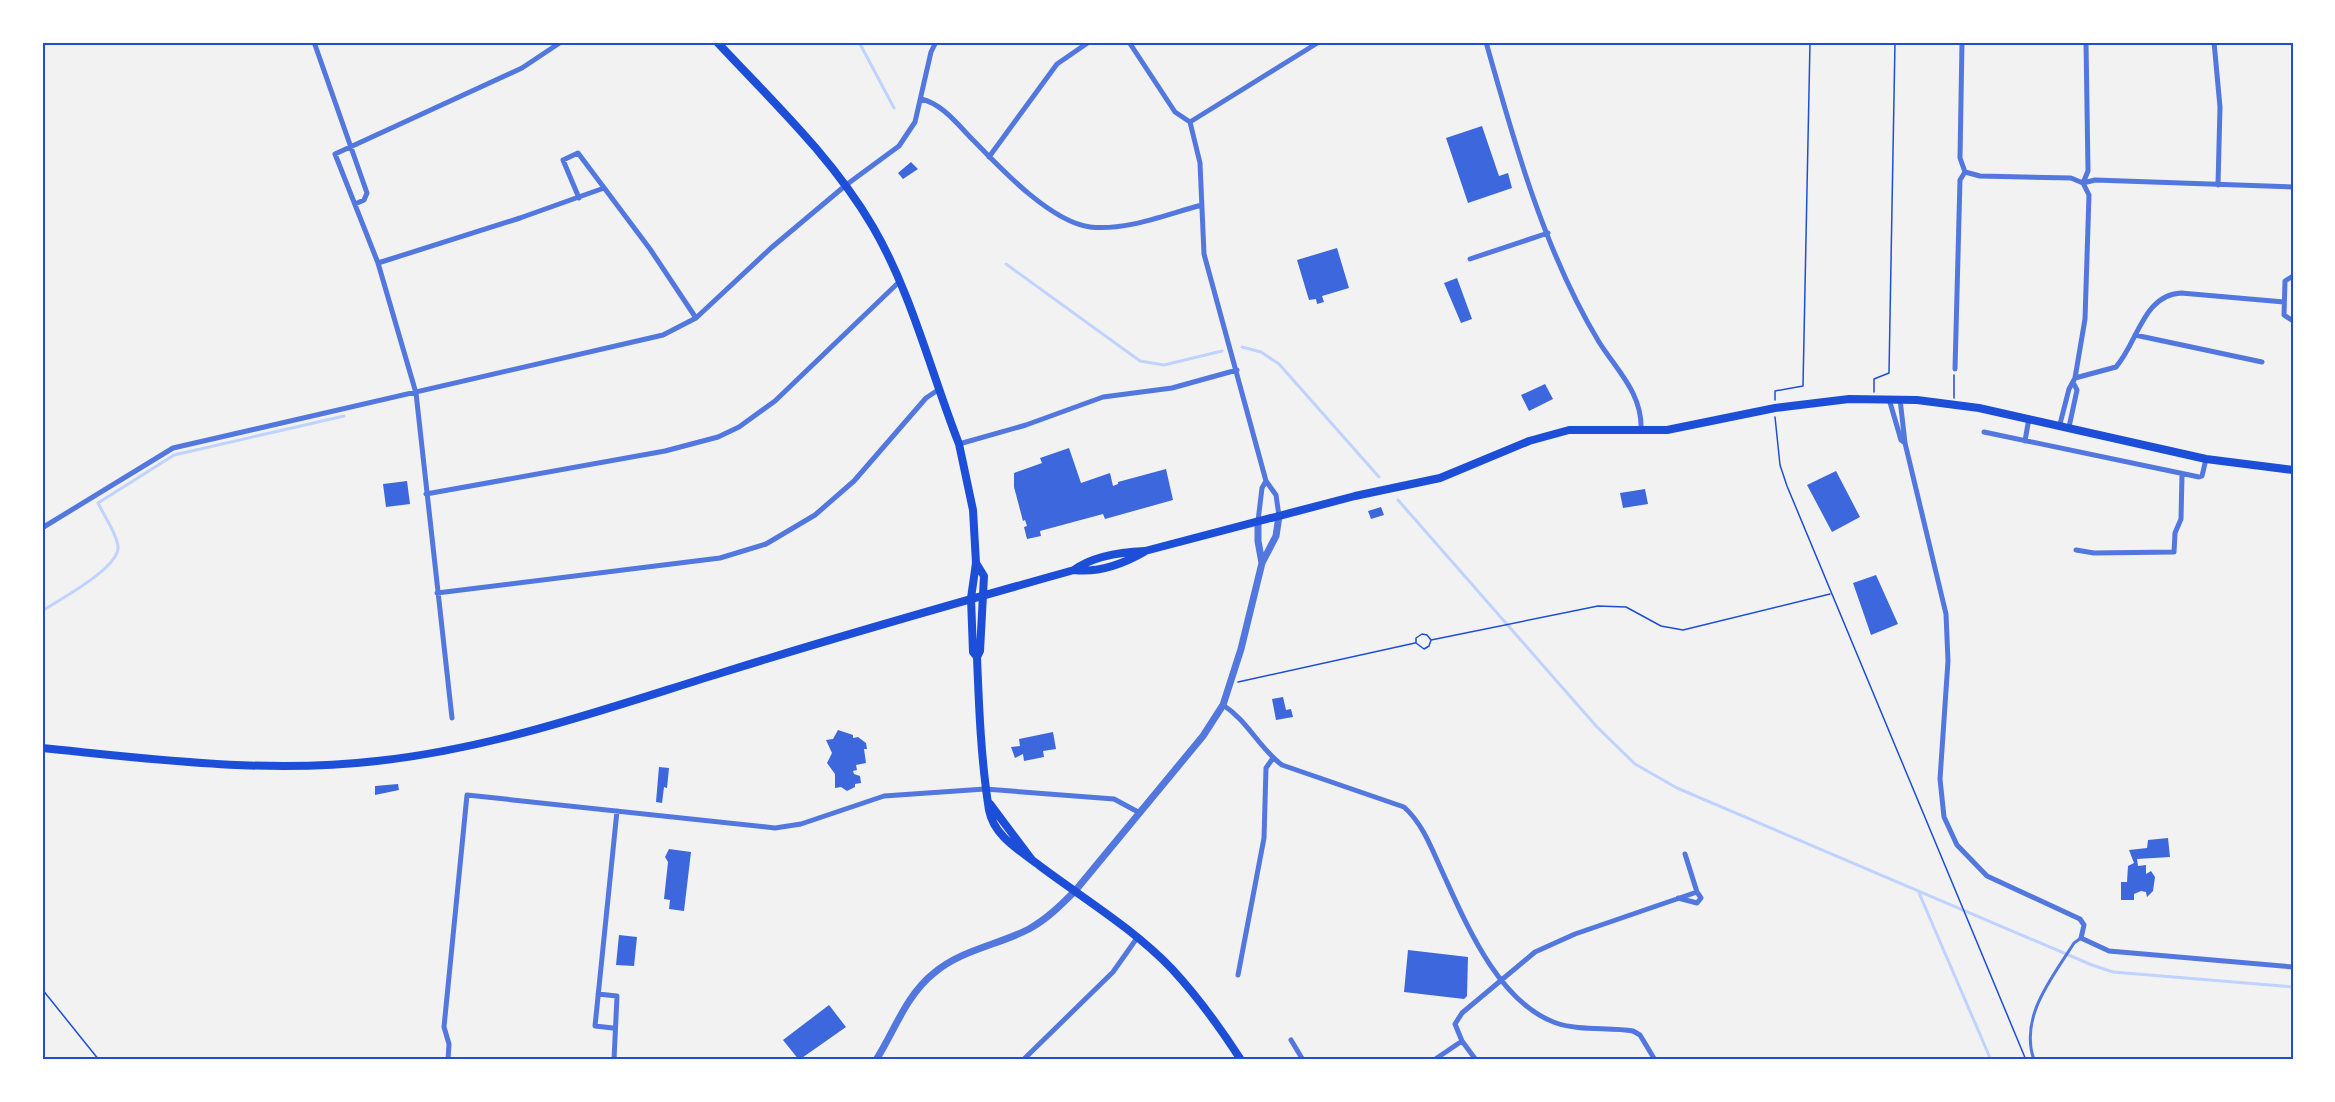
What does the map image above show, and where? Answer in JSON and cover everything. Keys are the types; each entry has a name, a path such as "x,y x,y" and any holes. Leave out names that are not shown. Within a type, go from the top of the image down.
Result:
{"main road":[{"path":"717,42 779,107 846,185 873,228 899,282 959,444 973,510 976,563 971,598 973,652 977,657"},
{"path":"42,748 263,766 375,762 434,753 556,725 891,620 1074,570 1089,562 1129,552 1145,551 1258,521 1440,478 1542,436 1586,429 1668,430 1775,408 1872,399 1900,399 1953,404 2060,424 2206,459 2293,470"},
{"path":"976,563 984,576 980,651 977,657 981,755 985,789 990,804 1033,861 1137,938 1173,970 1241,1060"}],"street":[{"path":"314,42 367,193 364,200 355,204"},
{"path":"452,717 416,393 378,263 336,158 337,151 522,68 561,42"},
{"path":"42,528 173,448 663,335 696,318 771,248 846,185 899,146 915,122 931,52 936,42"},
{"path":"989,157 1057,64 1089,42"},
{"path":"876,1060 906,1007 932,974 951,961 1029,929 1052,915 1075,891 1203,736 1223,705 1231,683 1262,563 1276,536 1279,516 1276,495 1266,481 1204,254 1200,163 1190,122 1176,112 1129,42"},
{"path":"1190,122 1319,42"},
{"path":"1486,42 1510,124 1548,233 1571,290 1599,342 1637,399 1642,416 1641,431"},
{"path":"1962,42 1959,158 1965,172"},
{"path":"2069,427 2077,390 2075,381 2087,282 2088,195 2083,183 2088,171 2086,42"},
{"path":"2214,42 2220,107 2218,185"},
{"path":"921,99 932,101 942,109 989,157 1051,211 1068,220 1089,227 1128,225 1202,205"},
{"path":"579,198 563,160 578,153 650,249 696,318"},
{"path":"1965,172 1980,176 2071,178 2083,183 2095,180 2293,187"},
{"path":"1955,369 1960,180 1965,172"},
{"path":"378,263 579,198 603,188"},
{"path":"1470,259 1548,233"},
{"path":"2293,276 2285,282 2284,302 2284,315 2293,321"},
{"path":"426,494 664,451 718,437 739,427 775,401 899,282"},
{"path":"2060,424 2069,389 2075,381 2116,367 2155,303 2168,295 2181,293 2284,302"},
{"path":"2135,336 2262,362"},
{"path":"959,444 1026,425 1103,397 1172,388 1237,370"},
{"path":"437,593 720,558 766,544 815,515 854,481 926,398 938,390"},
{"path":"1889,399 1901,440 1905,443"},
{"path":"1900,399 1905,443 1946,614 1948,661 1940,779 1944,816 1957,846 1987,876 2080,919 2084,925 2081,938 2109,951 2293,967"},
{"path":"2025,441 2029,418"},
{"path":"1984,432 2182,475 2202,476 2206,459"},
{"path":"2076,550 2094,554 2174,552 2175,533 2181,519 2182,475"},
{"path":"1262,563 1258,542 1258,521 1262,488 1266,481"},
{"path":"1223,705 1245,722 1273,758 1282,765 1404,807 1409,811 1428,840 1476,944 1502,978 1532,1009 1558,1023 1634,1030 1640,1035 1655,1060"},
{"path":"1238,975 1264,838 1266,768 1273,758"},
{"path":"448,1060 449,1044 444,1027 467,795 775,828 801,824 884,796 985,789 1114,799 1140,813"},
{"path":"613,1028 595,1026 617,811"},
{"path":"1678,898 1697,903 1701,898 1685,854"},
{"path":"1476,1060 1456,1031 1457,1018 1502,978 1548,946 1697,892"},
{"path":"1023,1060 1113,972 1137,938"},
{"path":"598,994 616,996 613,1028 614,1060"},
{"path":"1291,1040 1303,1060"},
{"path":"1434,1060 1462,1041"}],"lane":[{"path":"2034,1060 2029,1035 2031,1016 2073,943 2081,938"}],"path":[{"path":"1810,42 1803,386 1775,391 1780,465 1830,594 1858,654 2026,1060"},
{"path":"1872,399 1874,379 1889,373 1894,42"},
{"path":"1953,404 1955,369"},
{"path":"1431,640 1578,608 1613,606 1638,612 1661,626 1683,630 1830,594"},
{"path":"1422,634 1429,636 1431,640 1429,646 1424,649 1419,648 1416,643 1418,636 1422,634"},
{"path":"1231,683 1416,643"},
{"path":"42,988 99,1060"}],"building":[{"path":"1482,126 1499,176 1508,173 1512,188 1468,203 1446,138"},
{"path":"911,162 918,169 903,179 898,173"},
{"path":"1337,248 1349,288 1322,296 1324,302 1317,304 1316,299 1309,300 1297,260"},
{"path":"1457,278 1472,319 1461,323 1444,283"},
{"path":"1545,384 1553,399 1529,411 1521,395"},
{"path":"1069,448 1081,483 1110,473 1113,486 1118,482 1166,469 1173,500 1105,519 1103,514 1040,531 1041,536 1027,539 1024,527 1027,526 1025,520 1023,521 1014,487 1014,473 1042,463 1040,458"},
{"path":"1836,471 1860,517 1832,532 1807,485"},
{"path":"407,481 410,504 386,507 383,484"},
{"path":"1645,489 1648,504 1623,508 1620,493"},
{"path":"1381,507 1384,515 1371,519 1368,511"},
{"path":"1876,575 1898,624 1871,635 1853,583"},
{"path":"1283,697 1286,710 1291,709 1293,717 1276,720 1272,699"},
{"path":"838,730 853,735 853,738 858,737 866,743 867,749 864,749 866,763 856,765 857,770 853,771 854,774 860,776 861,783 855,784 855,787 847,791 841,787 835,788 835,774 827,763 832,753 826,740 833,739"},
{"path":"1053,732 1056,749 1043,751 1044,757 1024,761 1023,754 1015,758 1011,747 1020,746 1019,739"},
{"path":"659,767 669,768 667,788 664,787 662,803 656,802"},
{"path":"398,784 399,790 375,795 375,786"},
{"path":"2168,838 2170,857 2137,859 2138,866 2146,865 2146,874 2151,871 2155,877 2153,891 2147,897 2146,892 2141,891 2134,894 2134,900 2121,900 2121,882 2127,882 2128,866 2134,863 2129,850 2147,848 2148,840"},
{"path":"669,849 691,852 684,911 669,909 670,900 664,899 668,862 665,857"},
{"path":"619,935 637,937 634,966 616,965"},
{"path":"1408,950 1468,957 1467,996 1464,999 1404,992"},
{"path":"829,1005 846,1027 799,1060 783,1040"}],"waterway":[{"path":"859,42 894,108"},
{"path":"1006,264 1140,361 1164,365 1222,351"},
{"path":"1242,347 1261,352 1279,364 1379,477"},
{"path":"42,611 100,573 116,554 118,546 115,535 98,503 174,455 344,416"},
{"path":"1398,500 1597,727 1635,764 1677,788 2113,972 2293,987"},
{"path":"1919,893 1991,1060"}]}
